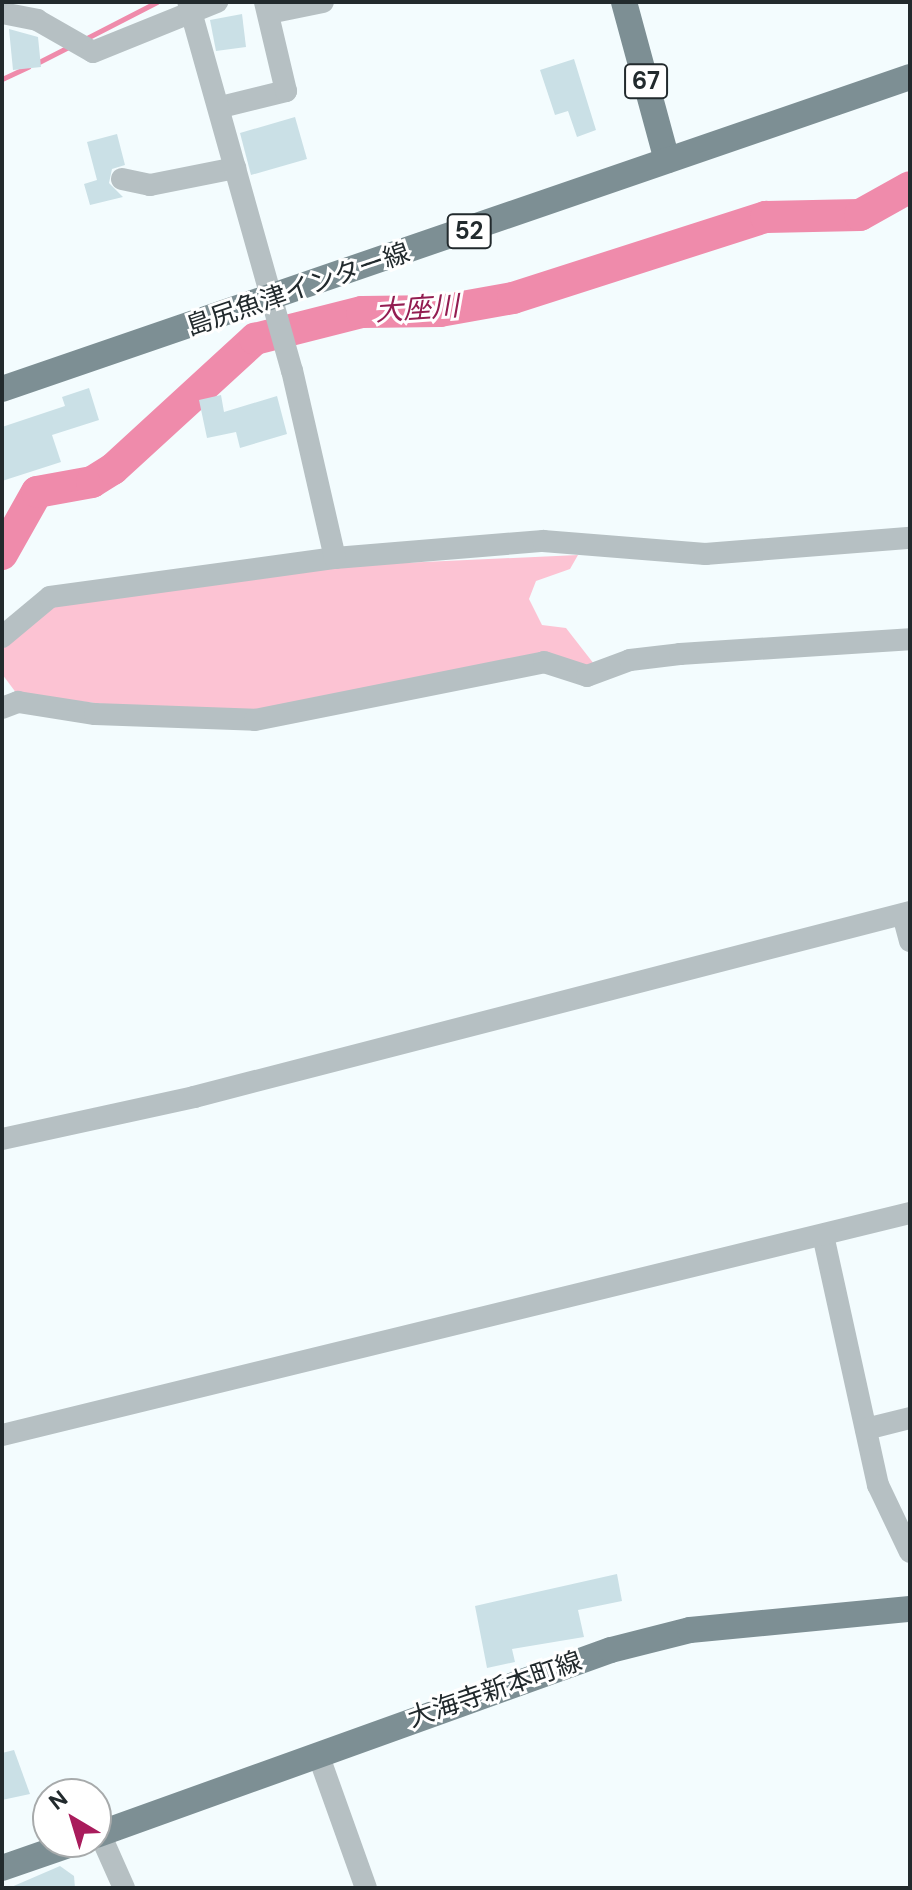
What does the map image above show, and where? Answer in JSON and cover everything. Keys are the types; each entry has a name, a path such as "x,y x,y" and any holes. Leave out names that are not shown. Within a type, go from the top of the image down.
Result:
{"main road":[{"name":"67","path":"624,2 667,160"},
{"name":"島尻魚津インター線","path":"2,389 270,302 910,77"},
{"name":"大海寺新本町線","path":"112,1829 318,1754 651,1640 910,1609"},
{"name":"大海寺新本町線","path":"2,1868 32,1858"}],"street":[{"path":"2,13 37,20 93,52 190,7 217,2"},
{"path":"221,107 286,91 267,7 323,2"},
{"path":"190,7 221,107 335,558"},
{"path":"122,179 150,185 235,168"},
{"path":"2,637 50,597 335,558 543,541 705,554 910,538"},
{"path":"2,708 18,702 95,714 255,720 544,662 587,676 630,660 680,654 910,639"},
{"path":"2,1139 907,914 910,941"},
{"path":"2,1435 910,1213"},
{"path":"823,1235 878,1485 910,1552"},
{"path":"866,1429 910,1418"},
{"path":"318,1754 366,1888"},
{"path":"105,1858 124,1888"}],"shaded area":[{"path":"578,555 570,569 536,581 529,599 542,625 566,628 594,664 266,711 129,707 17,694 2,674 2,646 55,601 338,566"}],"building":[{"path":"242,14 246,47 216,51 210,20"},
{"path":"9,29 38,37 41,67 13,70"},
{"path":"574,59 596,130 577,137 568,111 555,115 540,70"},
{"path":"295,117 307,159 251,175 240,133"},
{"path":"117,134 125,165 112,169 109,183 123,197 90,205 84,184 97,180 87,142"},
{"path":"89,388 99,420 52,435 61,462 2,481 2,427 65,406 62,397"},
{"path":"221,395 224,412 277,396 287,434 240,448 236,432 207,438 199,400"},
{"path":"617,1574 622,1601 578,1610 584,1637 512,1649 515,1662 487,1668 475,1606"},
{"path":"14,1750 30,1794 2,1800 2,1753"},
{"path":"60,1866 74,1876 75,1888 9,1888"}],"waterway":[{"path":"83,40 157,2"},
{"path":"37,63 71,46"},
{"path":"2,79 28,67"},
{"name":"大座川","path":"2,554 37,492 92,482 113,469 255,339 362,312 440,311 513,298 766,217 860,215 910,187"}]}
